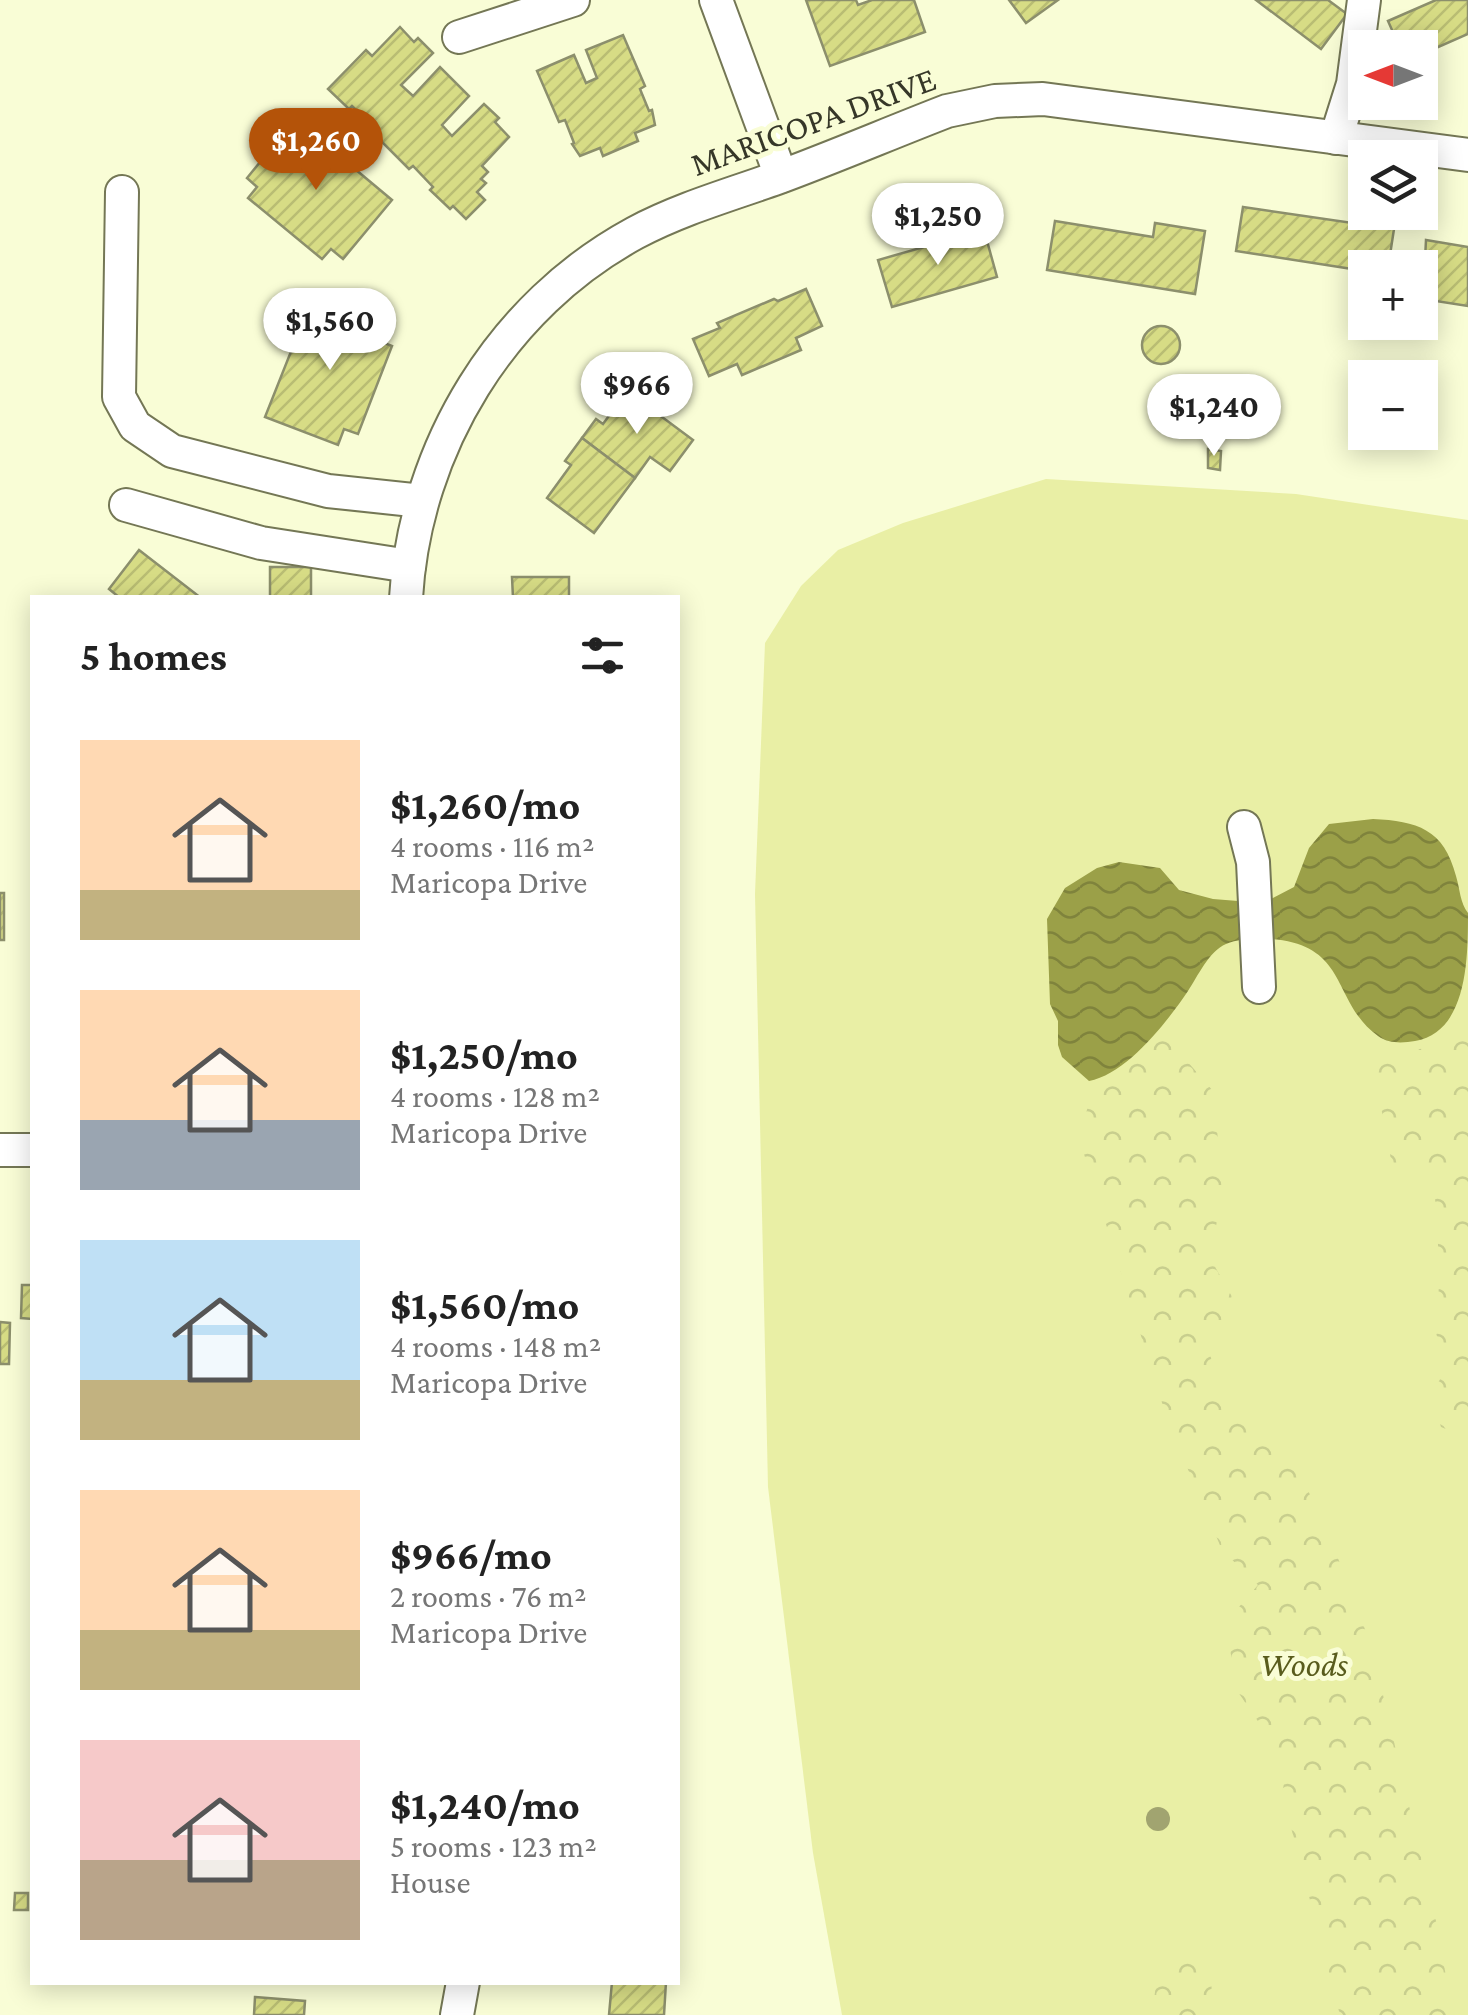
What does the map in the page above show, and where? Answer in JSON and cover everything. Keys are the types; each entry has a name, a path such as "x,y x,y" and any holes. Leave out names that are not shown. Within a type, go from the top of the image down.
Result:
{"street":[{"path":"458,37 573,0"},
{"path":"716,0 781,176"},
{"path":"1336,138 1354,84 1364,0"},
{"name":"MARICOPA DRIVE","path":"407,582 422,501 442,446 468,394 513,332 540,303 634,234 668,217 947,111 995,101 1043,99 1468,155"},
{"path":"122,192 119,397 134,426 172,450 328,490 422,501"},
{"path":"126,505 407,582"},
{"path":"1244,827 1253,862 1259,987"},
{"path":"0,1150 30,1150"},
{"path":"457,2015 462,1985"}],"green space":[{"path":"1046,479 1296,494 1468,520 1468,2015 842,2015 813,1853 768,1487 755,894 765,643 801,586 838,550 903,523"},
{"name":"Woods","path":"1160,1030 1213,1091 1223,1189 1210,1258 1239,1309 1210,1354 1219,1390 1296,1463 1372,1648 1436,1921 1453,2015 1340,2015 1282,1793 1288,1765 1238,1692 1225,1623 1258,1585 1222,1550 1168,1422 1079,1138 1092,1092 1132,1064"},
{"path":"1468,1039 1468,1438 1441,1427 1431,1395 1446,1369 1435,1329 1440,1276 1434,1182 1392,1165 1372,1059"},
{"path":"1183,1949 1212,1963 1211,2015 1160,2015 1154,2000 1158,1968"}],"water":[{"path":"1373,819 1403,822 1436,838 1451,860 1468,913 1461,990 1446,1023 1432,1035 1406,1042 1382,1039 1363,1022 1327,963 1314,952 1296,943 1248,939 1226,944 1214,952 1157,1031 1118,1068 1089,1081 1062,1057 1058,1021 1050,1004 1047,919 1065,888 1097,868 1119,862 1160,868 1179,890 1213,899 1263,903 1294,887 1309,848 1329,824"}],"building":[{"path":"806,0 856,0 858,5 872,0 914,0 925,32 830,66"},
{"path":"1009,0 1058,0 1026,23"},
{"path":"1256,0 1328,0 1347,14 1321,49"},
{"path":"1436,0 1468,0 1468,34 1438,47 1438,30 1392,30 1388,21"},
{"path":"400,27 414,42 418,38 433,53 401,85 413,96 440,67 469,96 442,125 452,136 484,104 499,118 495,122 509,137 482,166 488,172 481,179 486,183 477,192 485,200 466,219 430,190 433,187 369,129 372,125 352,106 349,109 328,89 366,50 372,56"},
{"path":"623,35 645,86 640,89 655,125 635,133 638,141 603,156 600,148 580,156 565,120 559,122 537,71 574,55 586,83 597,78 586,50"},
{"path":"295,119 392,200 343,259 331,249 322,259 248,198 257,187 247,178"},
{"path":"1243,207 1348,222 1348,230 1394,230 1391,250 1348,250 1348,268 1236,251"},
{"path":"1055,221 1153,237 1155,223 1205,231 1195,294 1047,270"},
{"path":"984,230 997,277 892,307 878,260"},
{"path":"1426,240 1468,247 1468,306 1438,301 1438,250 1425,250"},
{"path":"806,289 822,326 796,338 801,350 742,375 737,364 709,376 693,339 720,328 717,323"},
{"path":"313,296 386,325 379,341 392,346 358,434 344,429 338,445 265,417"},
{"path":"1161,326 1174,332 1180,345 1174,358 1161,364 1148,358 1142,345 1148,332"},
{"path":"627,391 693,440 670,471 650,457 635,478 582,438 596,419 603,424"},
{"path":"582,438 635,478 594,533 547,498 571,465 565,461"},
{"path":"1208,449 1221,451 1220,470 1208,468"},
{"path":"139,550 197,595 116,595 109,589"},
{"path":"270,567 311,567 311,595 270,595"},
{"path":"512,577 569,577 569,595 513,595"},
{"path":"0,893 4,893 4,940 0,940"},
{"path":"22,1285 30,1285 30,1319 21,1318"},
{"path":"0,1322 10,1323 9,1364 0,1364"},
{"path":"15,1893 28,1893 28,1910 14,1910"},
{"path":"612,1985 666,1985 664,2015 609,2015"},
{"path":"255,1997 305,2001 304,2015 254,2015"}]}
